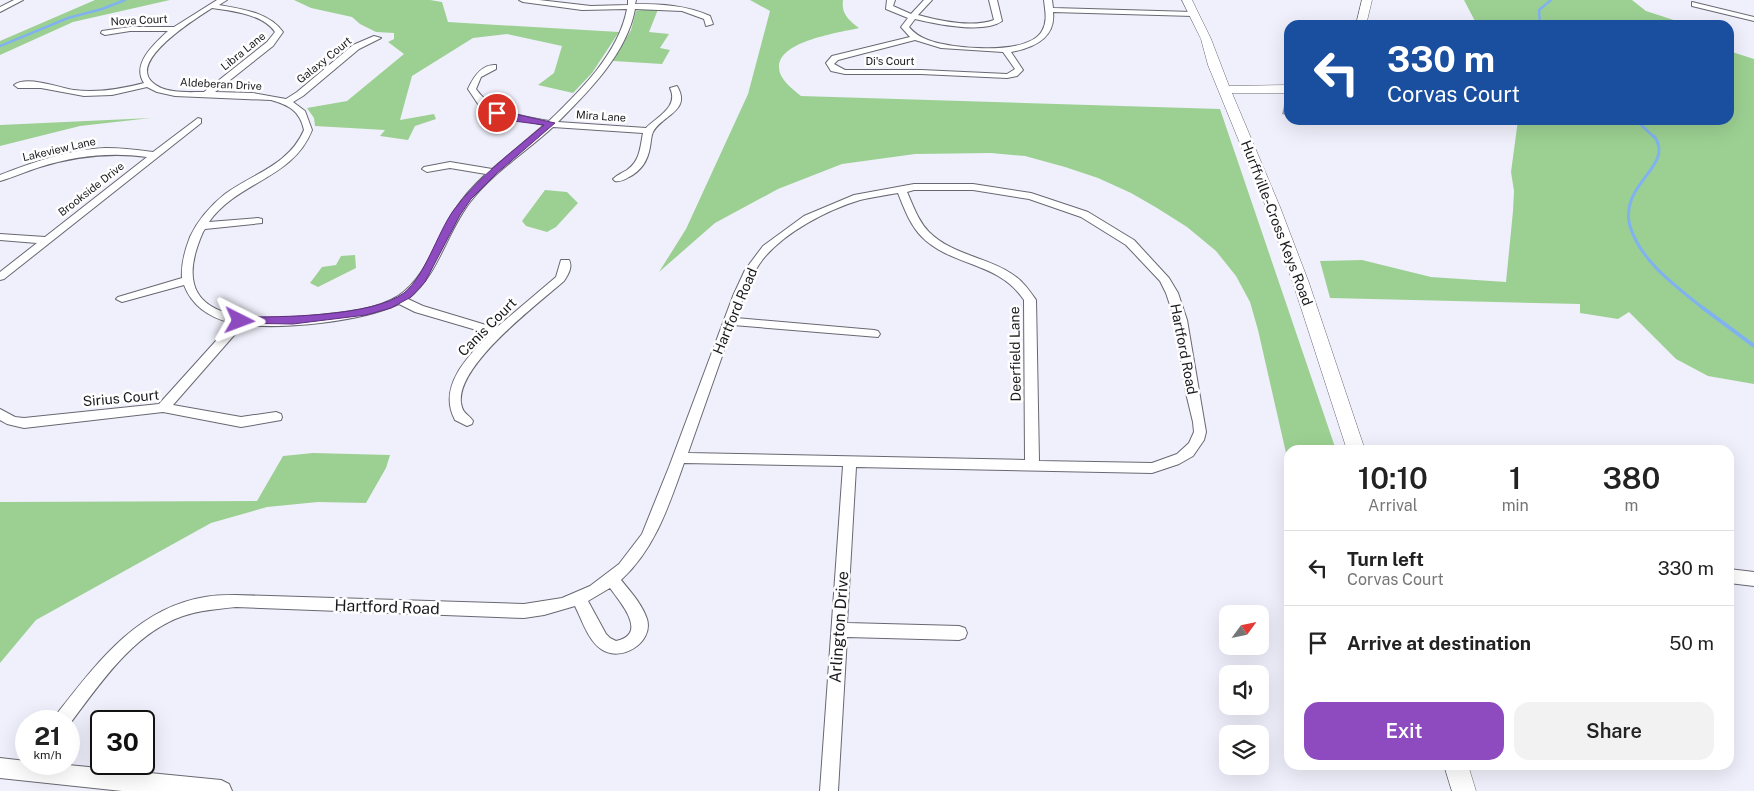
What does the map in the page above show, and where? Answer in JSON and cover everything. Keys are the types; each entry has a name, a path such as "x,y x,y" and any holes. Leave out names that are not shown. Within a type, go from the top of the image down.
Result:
{"main road":[{"path":"1362,20 1367,0"},
{"name":"Hurffville-Cross Keys Road","path":"1190,7 1206,39 1224,90 1273,207 1301,284 1354,445"},
{"path":"1224,90 1284,89"},
{"path":"1229,102 1237,94 1263,90"},
{"path":"1458,770 1464,791"}],"street":[{"path":"0,10 19,0"},
{"path":"18,85 41,84 75,93 96,94 148,84 144,79 143,73 148,60 159,44 174,29 223,0"},
{"path":"523,0 572,7 632,3 666,6 691,10 708,18 709,24"},
{"path":"891,0 889,7 892,11 911,16 976,25 996,23 998,18 993,0"},
{"path":"928,0 911,16 905,28 915,38 938,45 983,51 1006,51 1028,46 1043,35 1049,27 1049,5 1190,7"},
{"path":"122,299 188,280 194,294 206,307 220,316 240,321 271,322 366,312 400,300 415,289 420,282 461,206 477,187 551,123 606,62 625,30 632,3"},
{"path":"1695,4 1754,19"},
{"name":"Libra Lane","path":"208,94 274,39 279,32 275,27 245,12 211,6"},
{"name":"Nova Court","path":"105,33 130,29 174,29"},
{"name":"Galaxy Court","path":"286,102 300,94 356,47 378,38"},
{"name":"Di's Court","path":"915,38 835,58 830,62 830,65 834,70 845,72 921,72 1007,76 1019,70 1006,51"},
{"name":"Mira Lane","path":"493,67 478,76 472,85 473,94 480,103 490,110 506,116 551,123 649,131"},
{"name":"Aldeberan Drive","path":"148,84 168,92 260,96 286,102 299,108 305,118 308,130 302,144 284,163 229,196 209,214 200,226 189,256 188,280"},
{"path":"618,180 628,175 642,162 649,131 677,102 678,96 674,88"},
{"name":"Brookside Drive","path":"0,277 198,121"},
{"name":"Lakeview Lane","path":"0,178 88,153 108,151 155,155"},
{"path":"428,169 450,165 493,172"},
{"name":"Hartford Road","path":"71,710 112,657 132,638 164,618 192,606 207,603 249,602 510,612 541,610 560,606 613,580 632,560 648,537 729,322 750,270 762,253 785,233 809,217 866,195 929,186 974,186 1023,194 1067,208 1110,229 1135,246 1164,278 1181,318 1200,432 1193,446 1182,458 1152,468 678,458"},
{"name":"Deerfield Lane","path":"901,189 918,226 932,240 952,251 1008,275 1022,287 1030,300 1032,466"},
{"path":"200,226 258,221"},
{"path":"0,237 46,240"},
{"name":"Canis Court","path":"467,421 460,417 454,400 456,388 468,367 499,334 560,279 564,273 565,262"},
{"path":"400,300 420,309 499,334"},
{"path":"163,408 240,321"},
{"path":"729,322 874,334"},
{"name":"Sirius Court","path":"0,414 12,421 24,423 163,408 241,422 276,417"},
{"name":"Arlington Drive","path":"829,791 850,463"},
{"path":"1734,577 1754,579"},
{"path":"579,598 604,643 612,648 629,644 639,632 639,622 613,580"},
{"path":"838,630 959,633"},
{"path":"0,768 15,767"},
{"path":"80,773 221,791"}],"green space":[{"path":"95,0 170,0 73,22 0,55 0,41"},
{"path":"294,0 430,0 442,2 448,22 619,32 592,73 573,93 538,85 554,73 562,46 507,34 473,38 412,76 400,120 434,114 436,119 415,126 408,140 380,136 385,130 315,126 314,118 307,108 347,101 404,54 388,42 394,39 394,33 376,32 360,24 352,17 311,8"},
{"path":"750,0 843,0 845,13 859,28 822,36 795,46 785,54 780,62 781,76 801,96 1220,109 1334,445 1284,445 1250,302 1236,276 1216,251 1187,227 1131,193 1098,178 1025,156 991,153 915,154 842,164 778,189 715,223 659,272 686,229 748,94 770,11"},
{"path":"1464,0 1632,0 1646,11 1674,20 1474,20"},
{"path":"659,7 649,32 669,34 660,48 670,50 662,64 613,61 631,30 636,11"},
{"path":"1734,53 1754,59 1754,384 1708,376 1676,359 1629,312 1618,319 1580,313 1580,304 1330,298 1320,261 1362,260 1431,277 1506,282 1514,191 1511,172 1517,125 1734,125"},
{"path":"151,118 80,126 0,146 0,125"},
{"path":"545,190 567,192 578,203 556,227 547,232 526,226 522,221"},
{"path":"355,255 356,268 318,287 310,283 322,267 336,265 341,256"},
{"path":"313,453 390,455 386,468 366,503 318,502 267,507 211,523 36,620 0,663 0,502 257,501 283,456"}],"waterway":[{"path":"0,46 68,18 102,9 125,0"},
{"path":"1540,20 1539,10 1551,0"},
{"path":"1641,125 1655,138"},
{"path":"1655,138 1659,147 1658,157 1632,198 1628,211 1630,226 1635,239 1651,262 1671,282 1704,309"},
{"path":"1703,308 1754,346"}],"route":[{"path":"240,321 293,321 366,312 388,305 408,295 420,282 456,214 468,197 493,172 551,123 514,118 497,113"}]}
